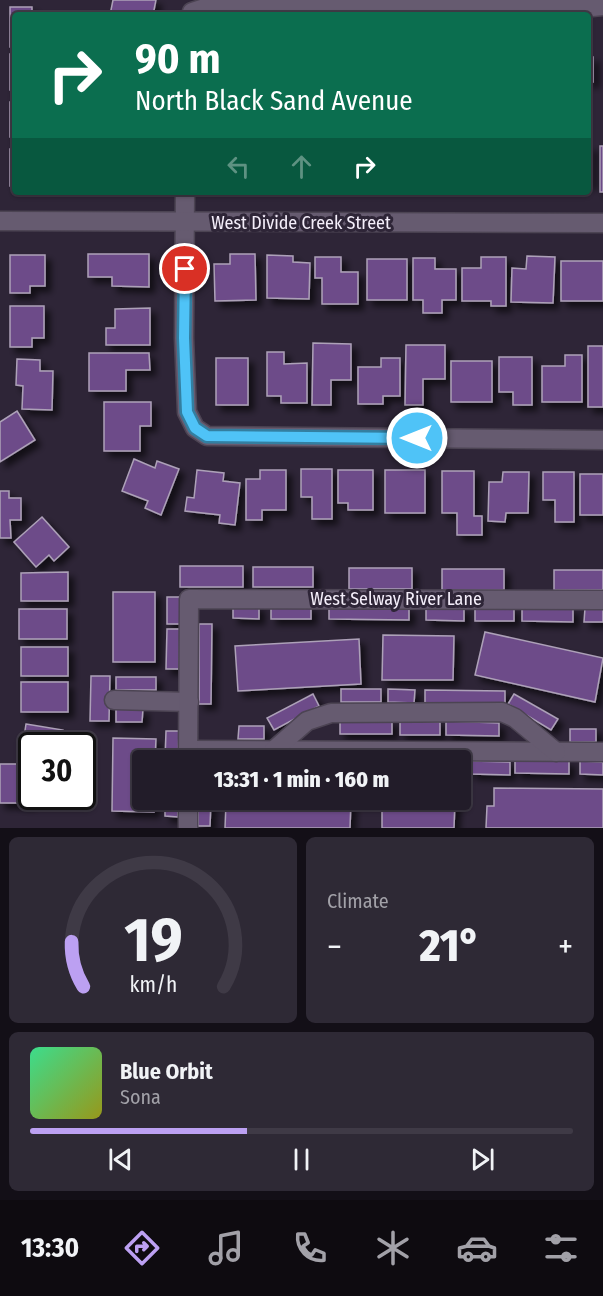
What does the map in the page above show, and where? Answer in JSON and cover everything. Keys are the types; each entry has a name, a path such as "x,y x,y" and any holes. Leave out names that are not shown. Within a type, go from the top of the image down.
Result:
{"street":[{"path":"196,12 214,5 573,9 603,6"},
{"path":"185,195 184,338 187,412 195,428 207,436 603,440"},
{"name":"West Divide Creek Street","path":"0,221 603,223"},
{"name":"West Selway River Lane","path":"189,702 189,598 603,600"},
{"path":"114,700 189,702 188,750"},
{"path":"274,750 307,721 331,713 502,712 515,718 556,752"},
{"path":"471,751 603,752"},
{"path":"188,810 188,828"}],"building":[{"path":"113,0 156,0 154,12 111,12"},
{"path":"10,7 32,7 32,12 12,12 12,47 10,47"},
{"path":"10,54 12,54 12,90 10,90"},
{"path":"591,57 593,57 593,82 591,82"},
{"path":"10,102 12,102 12,137 10,137"},
{"path":"600,146 603,146 603,192 600,192"},
{"path":"10,149 12,149 12,186 10,186"},
{"path":"88,254 149,254 149,287 112,286 112,277 88,277"},
{"path":"230,254 255,254 256,300 215,301 214,264 230,264"},
{"path":"10,255 45,255 45,286 30,286 30,293 10,293"},
{"path":"267,255 293,256 293,262 310,263 309,299 267,298"},
{"path":"527,256 555,257 553,303 511,302 512,268 526,269"},
{"path":"315,257 341,257 341,272 358,272 358,304 322,304 322,278 315,278"},
{"path":"481,257 506,257 506,306 491,306 491,301 462,301 462,268 481,268"},
{"path":"413,258 435,258 435,269 456,269 456,300 442,300 442,313 423,313 423,300 413,300"},
{"path":"367,259 407,259 407,300 367,300"},
{"path":"561,261 603,261 603,301 561,301"},
{"path":"10,306 44,306 44,338 32,338 32,347 10,347"},
{"path":"150,308 150,345 106,345 106,328 115,328 115,309"},
{"path":"313,343 351,344 351,380 331,380 331,405 312,405"},
{"path":"406,345 445,345 445,379 423,379 423,405 405,405"},
{"path":"588,346 603,346 603,407 588,407"},
{"path":"267,352 284,352 284,364 307,363 307,403 281,403 281,396 267,396"},
{"path":"89,353 149,353 150,370 126,370 126,391 89,391"},
{"path":"565,355 582,355 582,402 542,402 542,366 565,366"},
{"path":"499,357 532,357 532,405 513,405 513,392 499,392"},
{"path":"216,358 248,358 248,405 216,405"},
{"path":"381,358 400,358 400,396 383,396 383,404 358,404 358,367 381,367"},
{"path":"17,359 40,360 40,371 53,371 52,410 22,409 23,386 16,385"},
{"path":"451,361 492,361 492,402 451,402"},
{"path":"104,402 151,402 151,426 140,426 140,451 104,451"},
{"path":"17,411 35,440 0,462 0,422"},
{"path":"134,459 155,468 157,461 179,469 161,515 145,508 148,501 122,491"},
{"path":"301,469 332,469 332,519 312,519 312,497 301,497"},
{"path":"197,470 224,473 223,481 240,483 235,525 219,523 220,515 185,511 187,497 194,498"},
{"path":"260,470 286,470 286,510 262,510 262,520 246,520 246,479 260,479"},
{"path":"338,470 373,470 373,510 348,510 348,503 338,503"},
{"path":"385,470 425,470 425,513 385,513"},
{"path":"442,471 474,471 474,516 482,516 482,535 457,535 457,513 442,513"},
{"path":"503,472 529,472 528,513 506,513 505,522 488,521 489,482 502,482"},
{"path":"543,472 574,472 574,522 555,522 555,500 543,500"},
{"path":"580,474 603,474 603,515 580,515"},
{"path":"0,491 9,491 9,498 21,498 21,520 10,520 11,538 0,538"},
{"path":"42,517 69,547 54,561 49,555 36,567 14,542"},
{"path":"180,566 243,566 243,587 180,587"},
{"path":"253,567 313,567 313,587 253,587"},
{"path":"349,568 412,568 412,589 349,589"},
{"path":"442,569 504,569 504,590 442,590"},
{"path":"554,570 603,570 603,590 554,590"},
{"path":"68,572 68,601 21,601 21,573"},
{"path":"113,592 155,592 155,662 113,662"},
{"path":"167,597 180,597 180,624 167,624"},
{"path":"233,605 259,606 259,619 233,618"},
{"path":"271,606 311,606 311,619 271,619"},
{"path":"329,606 409,607 409,620 329,619"},
{"path":"426,607 464,608 464,621 426,620"},
{"path":"475,607 514,608 514,621 475,621"},
{"path":"522,608 573,609 573,622 522,621"},
{"path":"585,608 603,609 603,622 584,622"},
{"path":"19,609 67,609 67,639 19,639"},
{"path":"199,624 212,624 211,704 199,704"},
{"path":"167,629 180,629 179,669 166,669"},
{"path":"485,632 603,658 595,702 475,675"},
{"path":"383,635 454,636 453,680 382,680"},
{"path":"359,639 361,684 238,691 235,646"},
{"path":"21,647 68,647 68,676 21,676"},
{"path":"91,676 110,676 109,721 90,721"},
{"path":"116,677 156,677 156,690 116,690"},
{"path":"21,682 68,682 68,712 21,712"},
{"path":"341,689 381,689 381,702 341,702"},
{"path":"388,689 415,690 414,703 388,702"},
{"path":"425,690 505,691 505,704 425,703"},
{"path":"313,694 319,706 274,730 267,718"},
{"path":"514,694 558,719 551,730 508,704"},
{"path":"116,708 143,709 142,722 116,722"},
{"path":"340,721 392,721 392,734 340,734"},
{"path":"400,721 440,722 440,735 400,735"},
{"path":"446,721 499,723 499,736 446,735"},
{"path":"26,724 63,730 63,732 25,732"},
{"path":"239,726 264,726 264,739 238,739"},
{"path":"570,729 596,729 596,742 570,742"},
{"path":"166,731 179,731 178,750 165,750"},
{"path":"113,738 156,739 155,750 132,750 132,810 154,810 154,812 112,811"},
{"path":"471,761 510,762 510,775 471,774"},
{"path":"515,761 569,761 569,774 515,773"},
{"path":"580,761 603,762 603,775 580,774"},
{"path":"0,764 18,764 18,803 0,803"},
{"path":"494,788 603,789 603,828 486,828 487,806 494,806"},
{"path":"165,810 178,810 178,817 165,816"},
{"path":"198,810 211,810 210,826 198,826"},
{"path":"226,810 351,810 350,828 225,828"},
{"path":"382,810 455,810 454,828 382,828"}],"route":[{"path":"185,269 184,338 187,412 195,428 207,436 417,438"}]}
